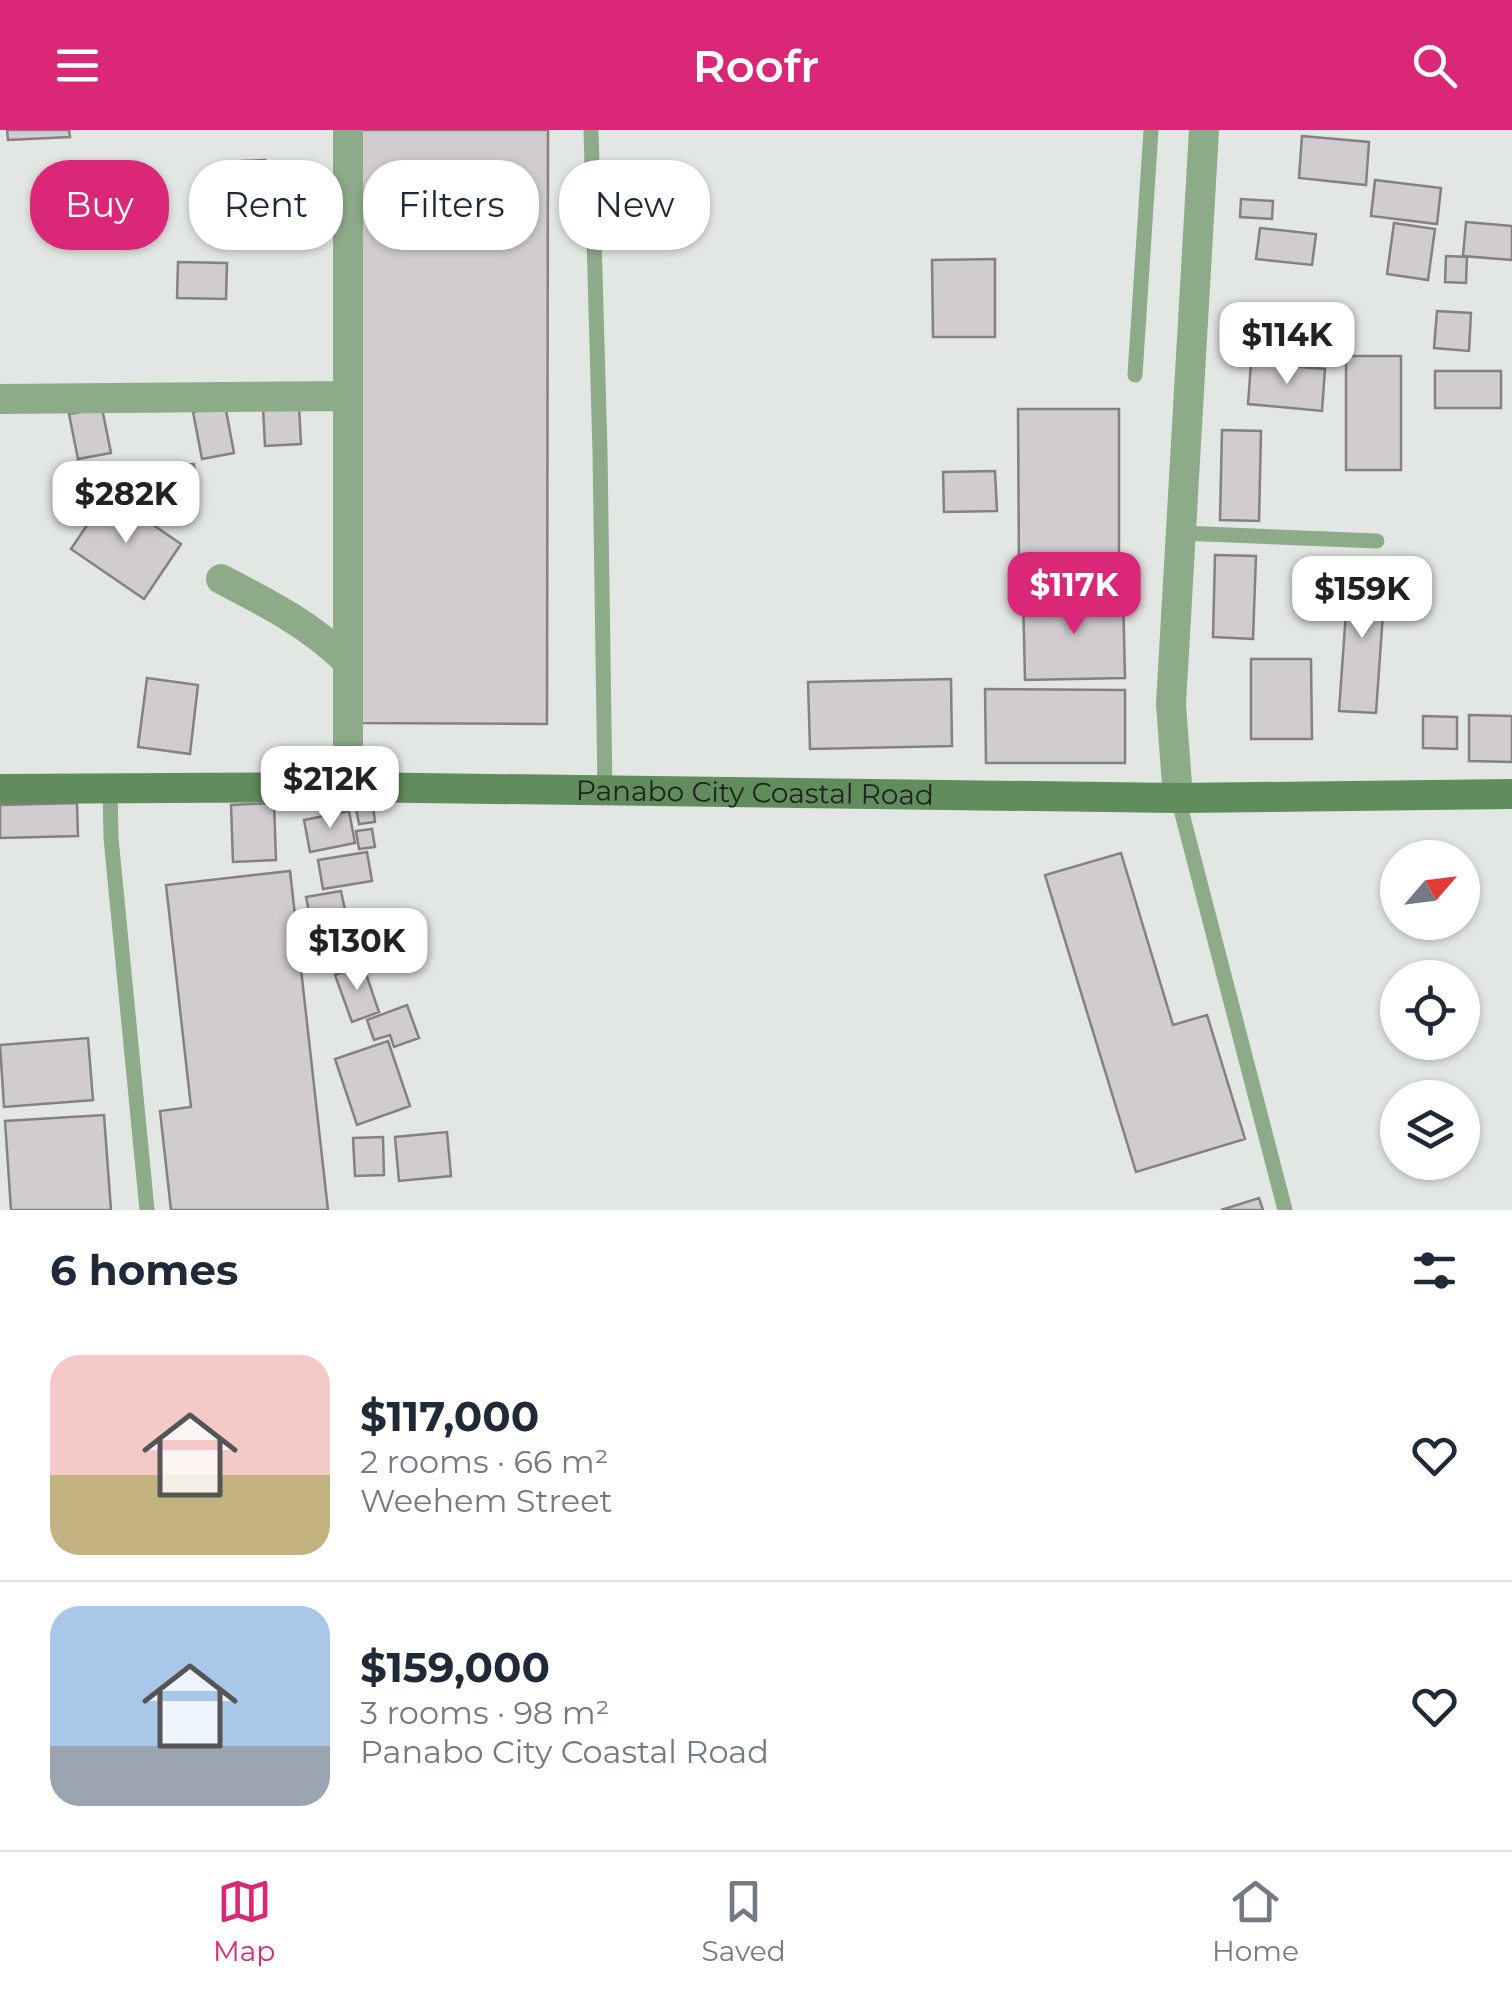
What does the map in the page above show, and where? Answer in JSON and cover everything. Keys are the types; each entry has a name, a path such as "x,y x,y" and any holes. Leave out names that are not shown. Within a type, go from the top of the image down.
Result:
{"main road":[{"name":"Panabo City Coastal Road","path":"0,790 110,786 348,787 1178,798 1512,794"}],"street":[{"path":"348,130 348,787"},
{"path":"1178,798 1171,704 1204,130"},
{"path":"0,399 348,396"},
{"path":"221,579 294,617 347,661"}],"lane":[{"path":"590,130 606,792"},
{"path":"1135,375 1151,130"},
{"path":"1181,533 1377,541"},
{"path":"110,786 111,838 147,1210"},
{"path":"1178,798 1285,1210"}],"building":[{"path":"7,130 69,130 70,137 8,140"},
{"path":"360,130 548,130 547,724 359,723"},
{"path":"1302,136 1369,142 1366,185 1299,178"},
{"path":"1375,180 1441,188 1437,224 1371,216"},
{"path":"1241,199 1273,201 1272,219 1240,217"},
{"path":"1466,222 1512,226 1512,260 1463,256"},
{"path":"1394,223 1435,229 1428,280 1387,274"},
{"path":"1260,228 1316,234 1312,265 1256,259"},
{"path":"1446,256 1467,257 1466,283 1445,282"},
{"path":"995,259 995,337 933,337 932,260"},
{"path":"178,262 227,263 226,299 177,298"},
{"path":"1437,311 1471,313 1469,351 1434,348"},
{"path":"1346,356 1401,356 1401,470 1346,470"},
{"path":"1251,363 1325,369 1322,411 1248,404"},
{"path":"1435,371 1501,371 1501,408 1435,408"},
{"path":"225,405 234,453 202,459 193,412"},
{"path":"299,406 301,444 265,446 263,407"},
{"path":"102,408 111,453 78,459 69,414"},
{"path":"1018,409 1119,409 1119,573 1019,573"},
{"path":"1222,430 1261,431 1259,521 1220,520"},
{"path":"194,464 197,507 143,510 140,468"},
{"path":"995,471 997,511 944,512 943,472"},
{"path":"108,494 181,544 144,599 71,549"},
{"path":"1215,555 1256,556 1253,639 1213,637"},
{"path":"1349,569 1386,571 1376,713 1339,711"},
{"path":"1123,593 1125,678 1025,680 1023,596"},
{"path":"1251,659 1311,659 1312,739 1251,739"},
{"path":"147,678 198,685 190,754 138,747"},
{"path":"951,679 952,746 810,749 808,682"},
{"path":"985,689 1125,690 1125,763 986,763"},
{"path":"1469,715 1512,716 1512,762 1469,761"},
{"path":"1423,716 1457,717 1457,749 1423,748"},
{"path":"77,803 78,836 0,838 0,805"},
{"path":"274,803 276,860 233,862 231,805"},
{"path":"373,806 375,822 359,824 356,808"},
{"path":"349,811 355,843 310,852 304,820"},
{"path":"372,829 375,847 359,849 356,831"},
{"path":"367,852 372,881 323,889 318,860"},
{"path":"1121,853 1173,1025 1207,1015 1245,1139 1136,1172 1045,875"},
{"path":"290,871 328,1210 171,1210 160,1111 191,1107 166,885"},
{"path":"341,891 345,910 310,916 306,897"},
{"path":"363,965 379,1012 352,1022 335,975"},
{"path":"407,1005 419,1038 394,1047 390,1035 374,1040 367,1020"},
{"path":"88,1038 93,1100 4,1107 0,1045"},
{"path":"388,1041 410,1106 357,1125 335,1059"},
{"path":"104,1115 111,1210 11,1210 5,1121"},
{"path":"447,1132 451,1176 399,1181 395,1137"},
{"path":"383,1137 384,1175 355,1176 353,1138"},
{"path":"1259,1198 1263,1210 1221,1210"}]}
